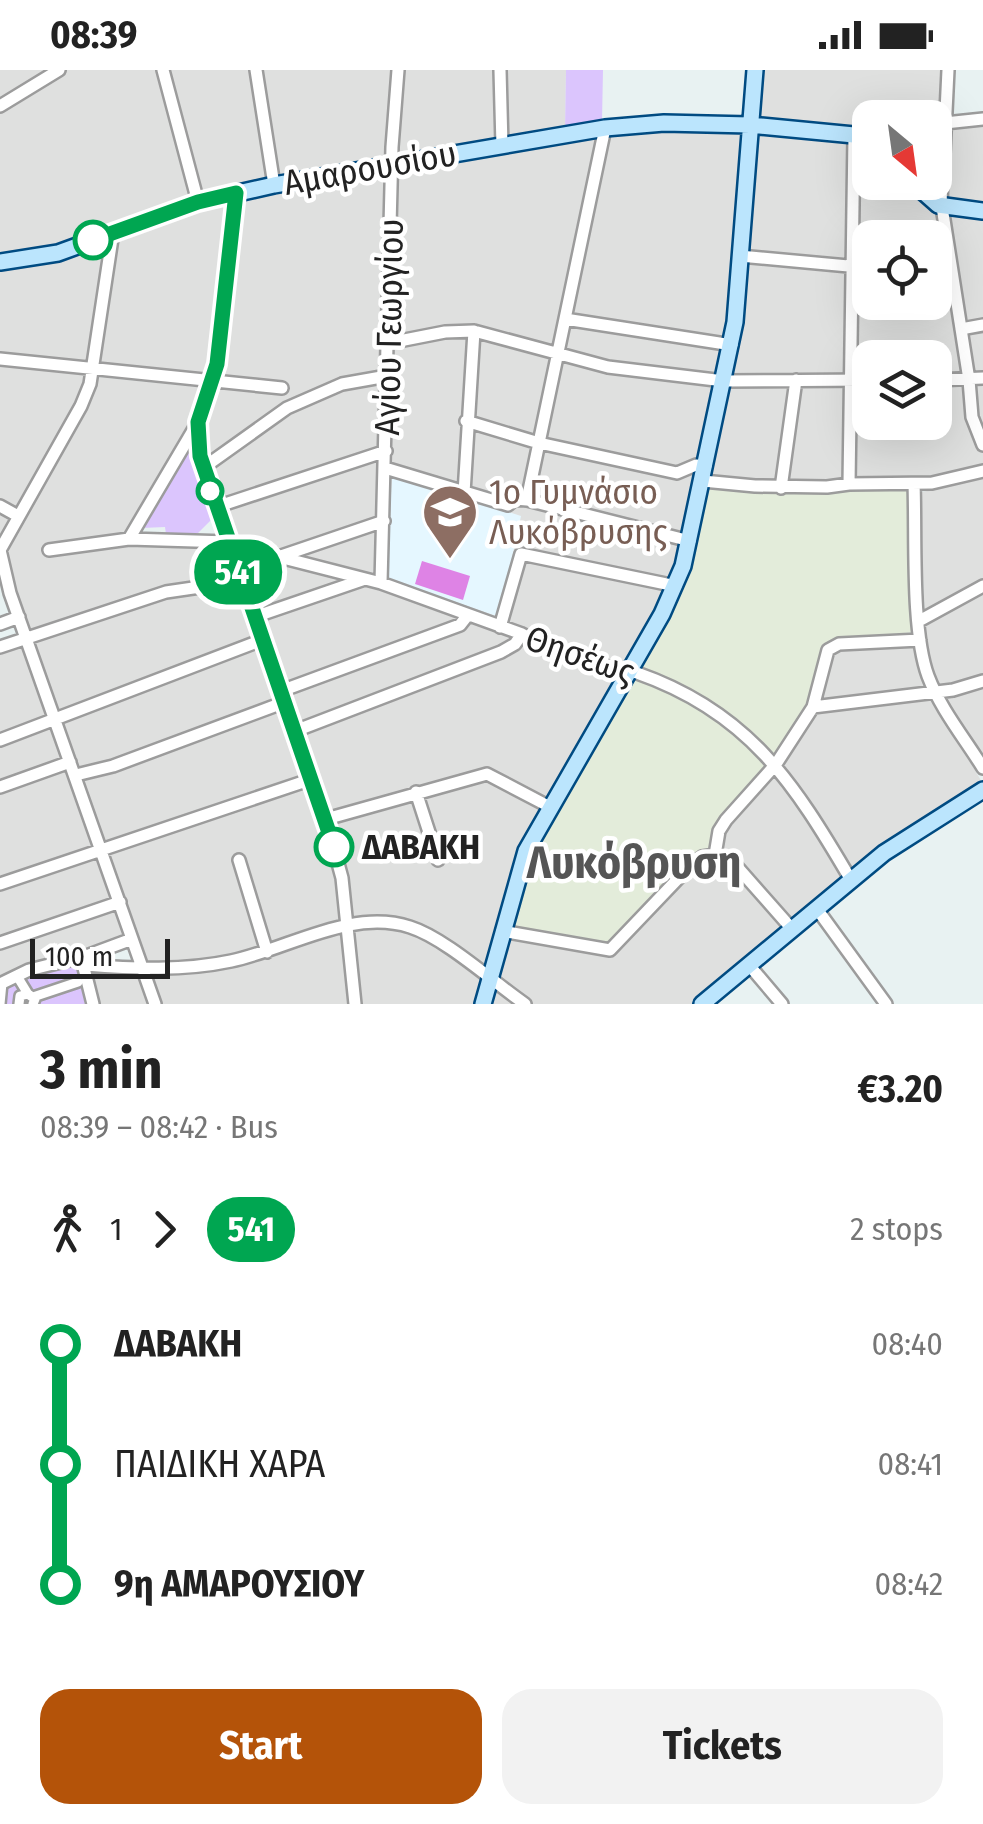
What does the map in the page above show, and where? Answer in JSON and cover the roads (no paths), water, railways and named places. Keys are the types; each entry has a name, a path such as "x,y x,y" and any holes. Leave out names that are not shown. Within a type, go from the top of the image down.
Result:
{"main road":[{"path":"482,1004 526,851 676,586 690,541 732,345 755,70"},
{"name":"Αμαρουσίου","path":"0,262 58,253 198,202 236,193 605,128 750,125 852,136"},
{"path":"929,200 942,207 983,211"},
{"path":"702,1004 892,848 983,790"}],"street":[{"path":"0,106 59,70"},
{"path":"163,70 198,202"},
{"path":"256,70 274,185"},
{"name":"Αγίου Γεωργίου","path":"381,583 398,70"},
{"path":"500,70 502,146"},
{"path":"946,100 948,70"},
{"path":"952,122 983,118"},
{"path":"527,500 605,128"},
{"path":"129,539 198,422 214,383 236,193"},
{"path":"942,200 944,220"},
{"path":"107,234 110,256 93,370 81,406 0,550 5,593 27,638 155,1004"},
{"path":"740,256 852,267 849,484"},
{"path":"952,276 961,329 976,379 972,417 983,445"},
{"path":"565,319 732,345"},
{"path":"961,329 983,325"},
{"path":"388,342 445,332 474,332 608,367 724,381 852,380"},
{"path":"464,493 474,332"},
{"path":"0,359 282,388"},
{"path":"203,468 287,408 342,384 387,376"},
{"path":"781,488 796,380"},
{"path":"198,422 203,468 326,819 342,878 356,1004"},
{"path":"466,422 539,443 677,473 696,465 704,473 781,488 914,484 948,481 983,471"},
{"path":"216,507 386,450"},
{"path":"385,468 508,505 517,498 690,541"},
{"path":"914,484 924,666 934,690 983,768"},
{"path":"0,506 18,516"},
{"path":"281,556 384,521"},
{"name":"Θησέως","path":"50,550 129,539 230,547 281,556 381,583 541,644 630,672 702,704 736,726 776,764 808,807 851,880"},
{"path":"500,627 519,556 526,553 676,586"},
{"path":"254,617 364,579"},
{"path":"0,647 166,592 242,581"},
{"path":"919,621 983,586"},
{"path":"76,776 113,766 460,625 467,616"},
{"path":"0,624 19,618"},
{"path":"295,730 501,652 515,644 522,634"},
{"path":"0,740 262,640"},
{"path":"715,855 719,831 726,820 776,764 813,706 828,650 833,646 920,640"},
{"path":"813,706 962,689 983,681"},
{"path":"0,787 70,762"},
{"path":"326,819 487,774 550,807"},
{"path":"0,884 312,780"},
{"path":"416,792 438,860"},
{"path":"502,931 604,952 610,950 692,864 715,855 732,861 792,929"},
{"path":"239,860 267,952"},
{"path":"0,943 120,902"},
{"path":"817,908 886,1004"},
{"path":"0,1004 1,983 82,960 188,968 267,952 349,925 400,924 420,930 525,1004"},
{"path":"82,960 132,939"},
{"path":"82,960 93,1004"},
{"path":"749,965 782,1004"},
{"path":"18,976 33,1000"},
{"path":"17,1004 20,996 33,1000 78,982"}],"place":[{"name":"1ο Γυμνάσιο Λυκόβρυσης","path":"450,561"},
{"name":"ΔΑΒΑΚΗ","path":"334,847"}],"district":[{"name":"Λυκόβρυση","path":"634,862"}]}
